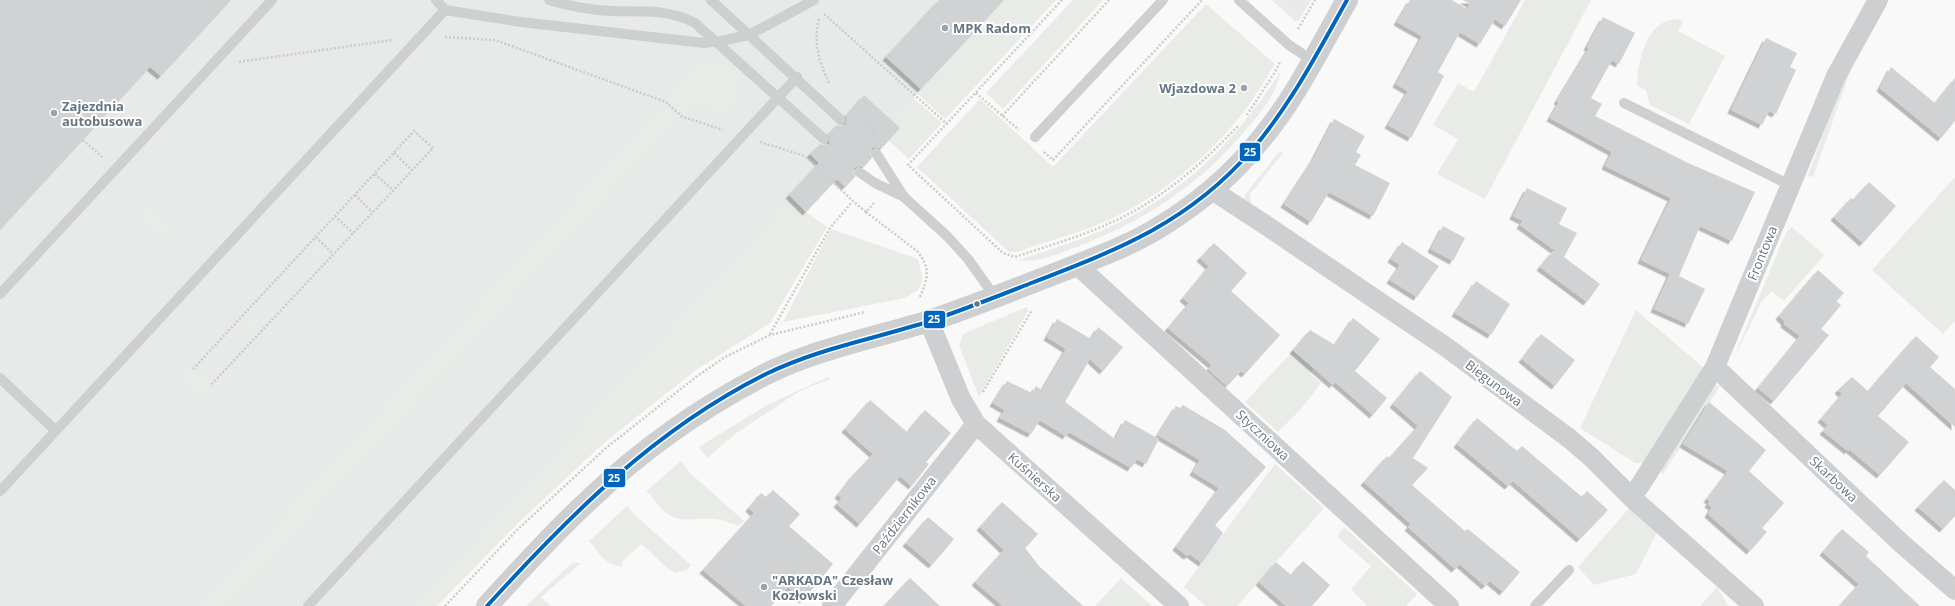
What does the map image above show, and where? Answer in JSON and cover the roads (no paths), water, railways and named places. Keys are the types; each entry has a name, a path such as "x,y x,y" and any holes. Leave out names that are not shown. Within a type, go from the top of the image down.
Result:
{"street":[{"path":"487,606 594,495 641,455 701,412 768,373 799,360 929,321 995,297 1077,265 1162,226 1212,190 1260,140 1284,109 1347,0"},
{"name":"Frontowa","path":"1631,497 1641,484 1715,366 1836,76 1878,0"},
{"name":"Biegunowa","path":"1212,190 1474,367 1586,453 1631,497 1754,606"},
{"name":"Styczniowa","path":"1077,265 1449,606"},
{"name":"Kuśnierska","path":"929,321 961,399 976,424 1179,606"},
{"name":"Skarbowa","path":"1715,366 1901,543 1955,590"},
{"name":"Październikowa","path":"832,606 976,424"}],"lane":[{"path":"0,294 272,0"},
{"path":"436,0 446,10 521,22 704,43 749,34 814,0"},
{"path":"548,0 573,7 596,10 655,10 683,17 695,23 824,139"},
{"path":"711,0 797,77 841,120"},
{"path":"1035,137 1163,0"},
{"path":"1239,0 1289,45 1313,61"},
{"path":"0,491 446,10"},
{"path":"308,606 797,77"},
{"path":"1624,103 1790,185"},
{"path":"876,153 904,197 947,236 968,259 995,297"},
{"path":"859,172 874,183 904,197"},
{"path":"0,378 56,431"},
{"path":"1534,606 1569,570"}],"place":[{"name":"MPK Radom","path":"945,28"},
{"name":"Wjazdowa 2","path":"1244,88"},
{"name":"Zajezdnia autobusowa","path":"54,113"},
{"name":"\"ARKADA\" Czesław Kozłowski","path":"764,587"}]}
